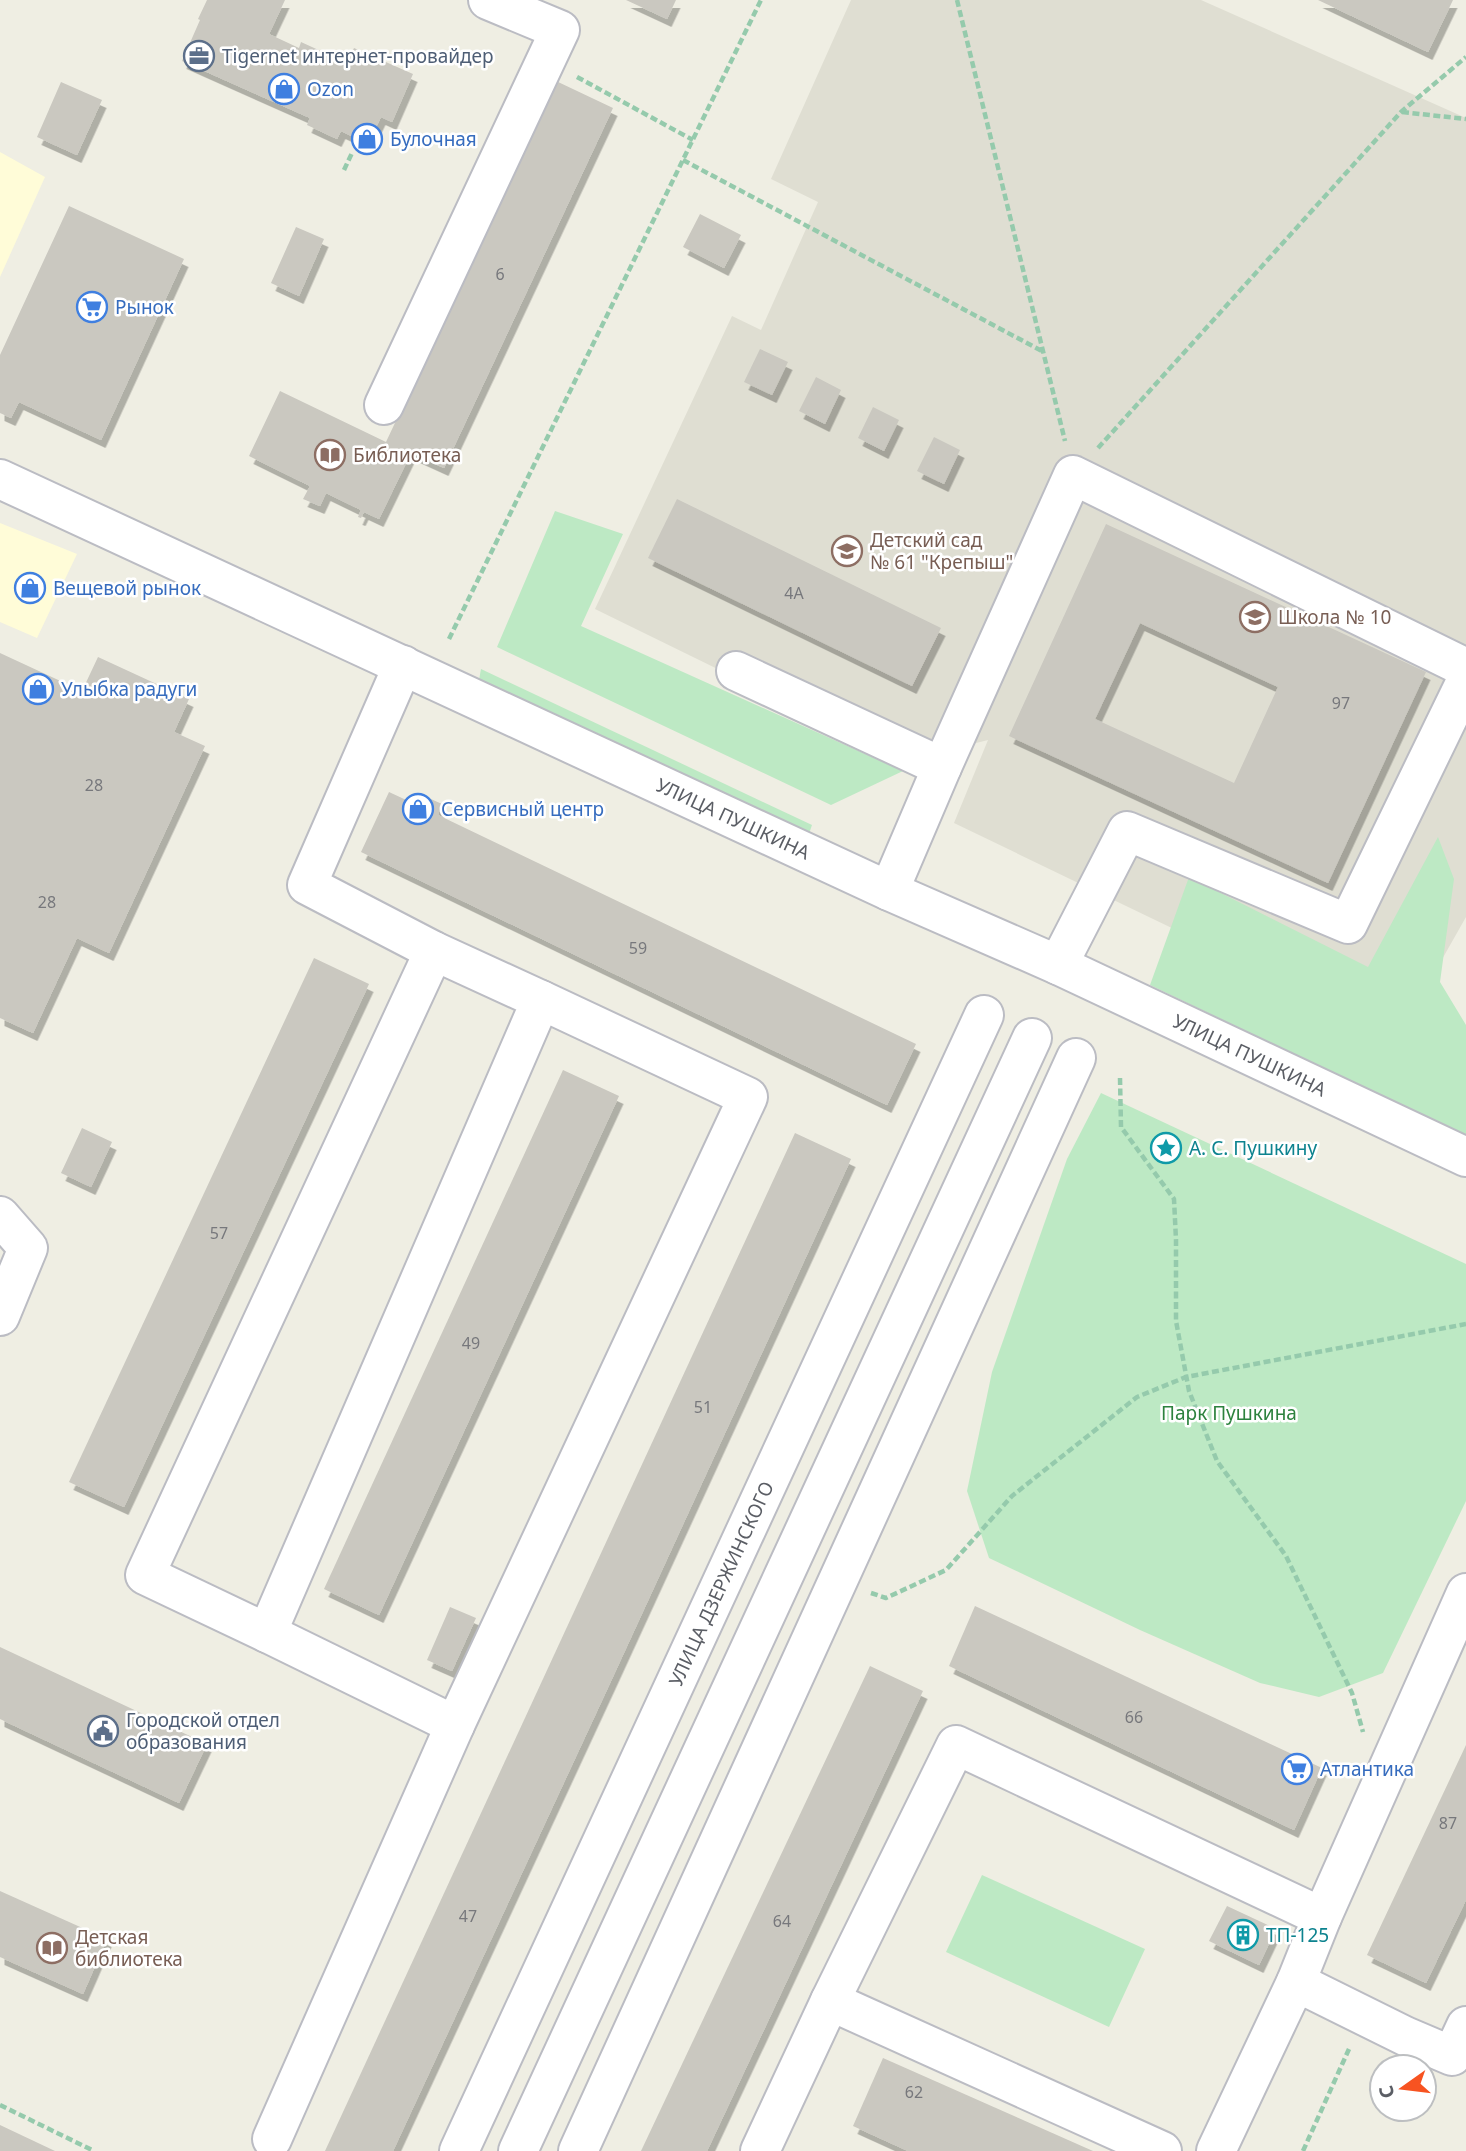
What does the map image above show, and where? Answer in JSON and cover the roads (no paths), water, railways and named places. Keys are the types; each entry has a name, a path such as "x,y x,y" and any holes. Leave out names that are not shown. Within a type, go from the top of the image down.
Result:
{"street":[{"path":"384,405 559,30 488,0"},
{"path":"889,891 1073,475 1466,668"},
{"name":"УЛИЦА ПУШКИНА","path":"0,479 889,891 1058,965 1466,1157"},
{"path":"272,2139 455,1725 748,1097 434,951 307,886 403,665"},
{"path":"736,671 942,767"},
{"path":"1058,965 1127,831 1348,924 1466,681"},
{"path":"434,951 145,1575 455,1725"},
{"path":"267,1633 541,1000"},
{"name":"УЛИЦА ДЗЕРЖИНСКОГО","path":"458,2151 984,1015"},
{"path":"518,2151 1032,1038"},
{"path":"578,2151 1076,1058"},
{"path":"0,1216 27,1248 0,1315"},
{"path":"1216,2151 1296,1982 1322,1917 1466,1593"},
{"path":"760,2151 830,2000 956,1745 1322,1917"},
{"path":"1296,1982 1452,2056 1466,2026"},
{"path":"830,2000 1161,2151"}],"place":[{"name":"Tigernet интернет-провайдер","path":"199,56"},
{"name":"Ozon","path":"284,89"},
{"name":"Булочная","path":"367,139"},
{"name":"Рынок","path":"92,307"},
{"name":"Библиотека","path":"330,455"},
{"name":"Детский сад № 61 \"Крепыш\"","path":"847,551"},
{"name":"Вещевой рынок","path":"30,588"},
{"name":"Школа № 10","path":"1255,617"},
{"name":"Улыбка радуги","path":"38,689"},
{"name":"Сервисный центр","path":"418,809"},
{"name":"А. С. Пушкину","path":"1166,1148"},
{"name":"Городской отдел образования","path":"103,1731"},
{"name":"Атлантика","path":"1297,1769"},
{"name":"ТП-125","path":"1243,1935"},
{"name":"Детская библиотека","path":"52,1948"}],"park label":[{"name":"Парк Пушкина","path":"1229,1413"}]}
